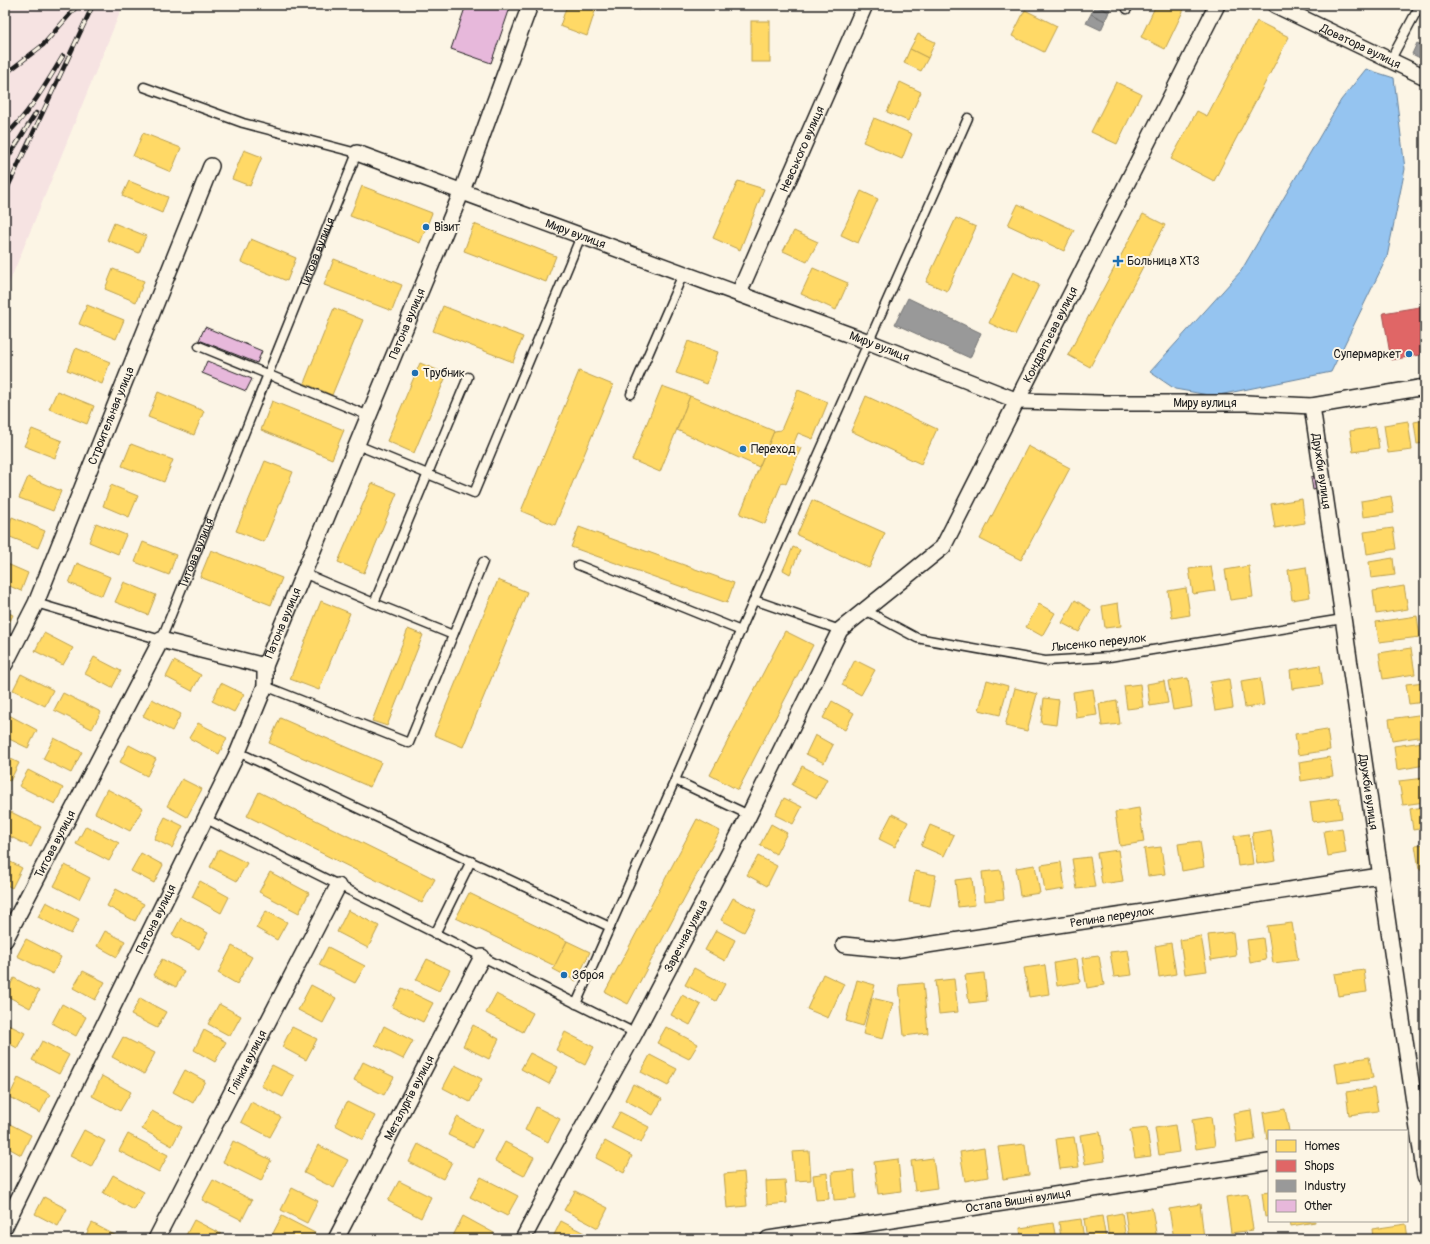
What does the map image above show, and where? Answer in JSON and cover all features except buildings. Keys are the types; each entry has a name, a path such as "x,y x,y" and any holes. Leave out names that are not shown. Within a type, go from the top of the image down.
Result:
{"street":[{"name":"Патона вулиця","path":"5,1226 238,752 265,686 264,666 462,191 530,5"},
{"name":"Невського вулиця","path":"738,293 865,5"},
{"name":"Кондратьєва вулиця","path":"840,630 943,547 1217,5"},
{"name":"Доватора вулиця","path":"1274,5 1391,59 1425,77"},
{"name":"Миру вулиця","path":"357,153 738,293 1018,401 1101,404 1246,403 1312,406 1425,387"},
{"name":"Строительная улица","path":"5,664 36,603 211,166"},
{"name":"Дружби вулиця","path":"1312,406 1417,1140 1425,1177"},
{"name":"Заречная улица","path":"524,1239 562,1165 635,1033 749,815 840,630"},
{"path":"162,640 264,666"},
{"name":"Титова вулиця","path":"5,940 162,640"},
{"name":"Репина переулок","path":"844,944 894,950 1380,876"},
{"name":"Глінки вулиця","path":"156,1239 338,886"},
{"name":"Металургів вулиця","path":"336,1239 482,957"},
{"name":"Остапа Вишні вулиця","path":"768,1239 1268,1162"}],"lane":[{"path":"1391,59 1420,5"},
{"path":"144,87 243,123 357,153"},
{"path":"576,1004 968,118"},
{"name":"Титова вулиця","path":"162,640 267,374 357,153"},
{"path":"357,445 474,493 581,236"},
{"path":"631,394 683,274"},
{"path":"198,346 368,416"},
{"path":"374,603 468,377"},
{"path":"265,686 409,743 483,562"},
{"path":"578,565 741,631"},
{"path":"303,573 453,635"},
{"path":"754,600 840,630"},
{"path":"36,603 162,640"},
{"name":"Лысенко переулок","path":"865,610 917,638 1045,661 1109,657 1343,619"},
{"path":"238,752 610,927"},
{"path":"675,780 749,815"},
{"path":"206,819 635,1033"},
{"path":"435,934 471,861"}],"shaded area":[{"path":"5,5 123,5 5,293"}],"water":[{"path":"1366,69 1394,78 1405,169 1387,257 1331,372 1214,396 1175,389 1150,372 1241,271 1341,100"}],"railway":[{"path":"5,74 43,45 78,5"},
{"path":"5,193 93,5"},
{"path":"5,136 22,118 44,88 63,56"},
{"path":"5,162 36,113"}],"place":[{"name":"Візит","path":"426,227"},
{"name":"Больница ХТЗ","path":"1118,261"},
{"name":"Супермаркет","path":"1409,354"},
{"name":"Трубник","path":"415,373"},
{"name":"Переход","path":"743,449"},
{"name":"Зброя","path":"564,975"}]}
